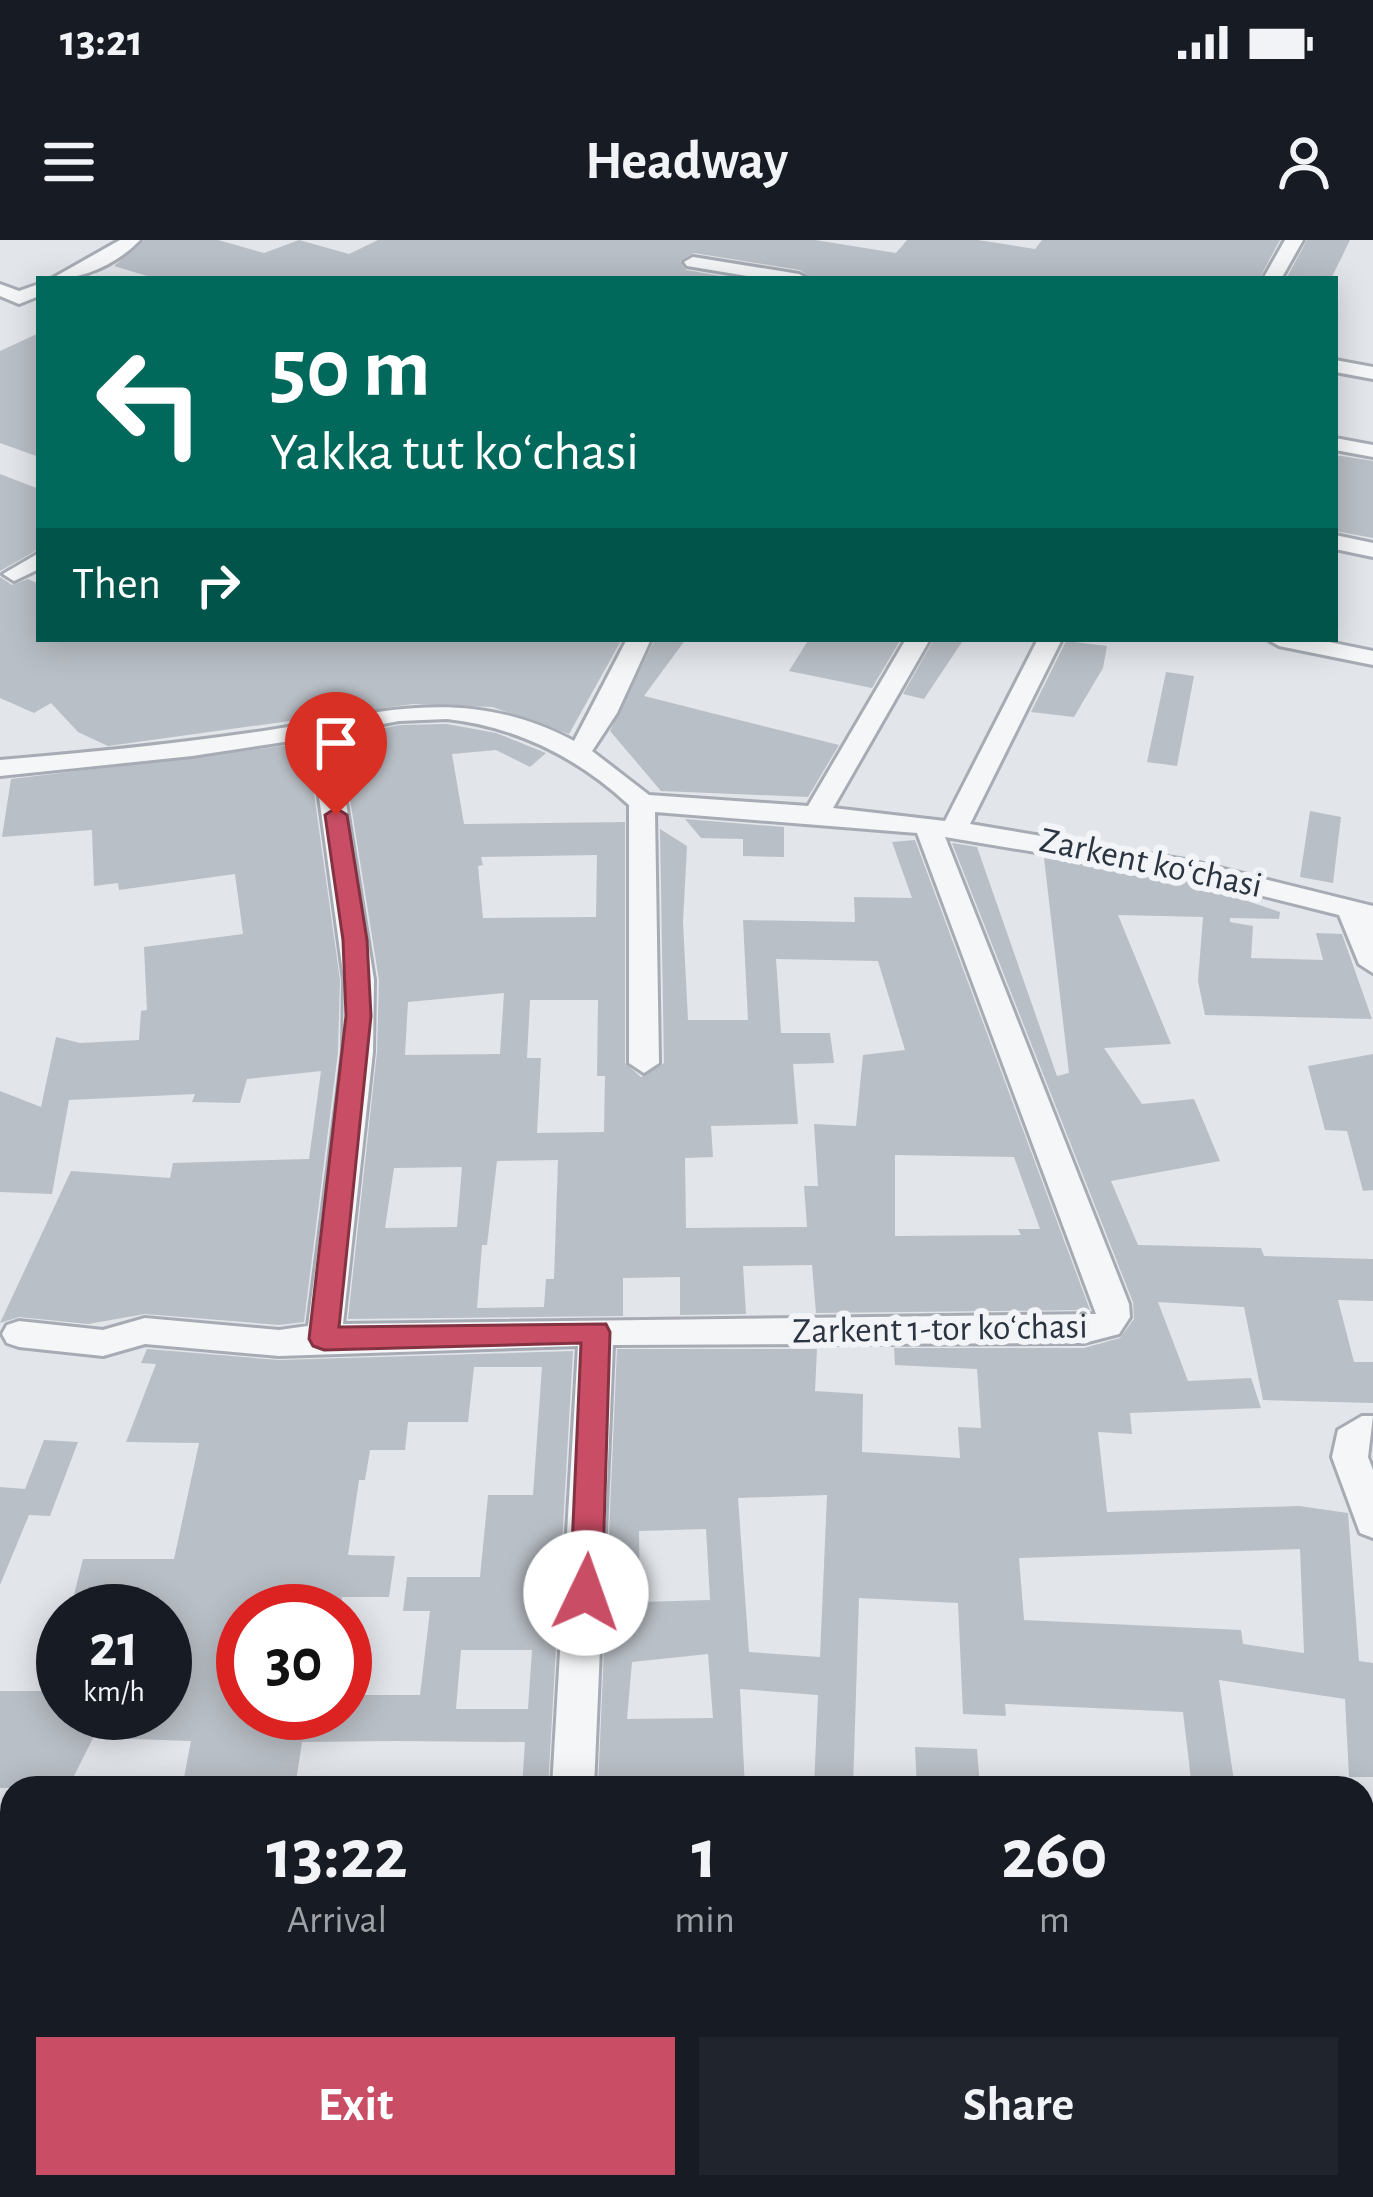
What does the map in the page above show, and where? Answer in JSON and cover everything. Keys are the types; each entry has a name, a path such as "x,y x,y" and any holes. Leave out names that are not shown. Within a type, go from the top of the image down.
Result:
{"street":[{"path":"66,276 113,254 130,240"},
{"path":"1274,276 1294,240"},
{"path":"693,262 780,276"},
{"path":"0,289 19,298 36,290"},
{"path":"1338,367 1373,373"},
{"path":"1338,445 1373,451"},
{"path":"1338,543 1373,550"},
{"path":"14,574 36,562"},
{"path":"578,752 601,724 611,688 637,642"},
{"path":"818,811 916,642"},
{"path":"941,826 1048,642"},
{"path":"1294,642 1373,658"},
{"path":"0,748 11,767 444,711 479,716 578,752 617,778 643,803 644,1063"},
{"path":"322,729 359,980 358,1052 324,1339"},
{"name":"Zarkent koʻchasi","path":"643,803 818,811 1035,837 1190,867 1362,912"},
{"name":"Zarkent 1-tor koʻchasi","path":"596,1332 1099,1330 1113,1317 941,826"},
{"path":"1362,912 1373,964"},
{"path":"19,1334 103,1343 145,1331 279,1343 596,1332 589,1549 574,1776"},
{"path":"1373,1430 1363,1430 1352,1440 1350,1457 1373,1522"}],"building":[{"path":"144,240 218,240 264,253 299,240 349,254 378,240 815,240 896,253 907,240 978,240 1035,249 1042,240 1280,240 1261,276 808,276 800,270 694,253 680,261 686,270 721,276 147,276 114,266"},
{"path":"1307,240 1350,240 1332,276 1288,276"},
{"path":"36,334 36,456 0,443 0,351"},
{"path":"1338,455 1373,461 1373,538 1338,532"},
{"path":"0,474 36,488 36,551 0,571"},
{"path":"0,577 12,585 28,579 36,583 36,642 620,642 569,734 492,707 413,704 108,746 78,732 51,703 34,713 0,698"},
{"path":"654,642 684,642 644,696 839,745 808,797 661,791 610,731"},
{"path":"807,642 899,642 872,688 789,671"},
{"path":"932,642 962,642 924,699 903,694"},
{"path":"1066,642 1107,646 1103,668 1074,717 1031,712"},
{"path":"1166,672 1194,676 1177,766 1147,762"},
{"path":"447,724 496,733 546,753 530,767 496,750 452,754 464,824 625,822 625,1063 641,1077 664,1063 660,829 687,846 683,922 688,1020 748,1020 743,920 855,922 854,897 912,898 892,842 915,840 1090,1310 816,1313 812,1265 743,1266 746,1314 680,1315 680,1277 623,1278 623,1316 348,1319 377,1052 379,980 340,737 400,725","holes":["597,855 596,917 483,918 481,857","776,959 878,961 905,1050 863,1055 856,1126 814,1124 818,1186 804,1186 807,1227 686,1228 685,1158 713,1157 711,1126 798,1124 793,1064 834,1063 830,1033 781,1033","504,993 500,1054 405,1055 408,1002","530,1000 598,1000 597,1076 605,1076 604,1132 537,1133 541,1058 527,1058","895,1155 1014,1157 1040,1229 1018,1229 1021,1235 895,1236","558,1160 554,1279 546,1279 544,1307 477,1308 482,1245 487,1245 497,1161","462,1167 457,1227 385,1228 394,1168"]},
{"path":"307,743 340,980 338,1052 304,1322 279,1325 145,1314 88,1324 19,1317 0,1323 71,1171 170,1178 173,1163 309,1159 321,1071 247,1079 240,1103 192,1102 195,1094 69,1100 52,1194 0,1192 0,1091 41,1107 56,1037 80,1043 139,1040 141,1011 147,1010 144,947 243,934 235,874 119,890 118,883 94,886 92,830 2,837 11,779"},
{"path":"1310,811 1341,817 1333,883 1300,877"},
{"path":"685,819 784,827 784,857 743,856 743,839 701,838"},
{"path":"952,843 977,847 1057,1076 1069,1073 1044,858 1190,882 1280,912 1279,919 1230,918 1230,922 1253,926 1251,958 1323,960 1316,933 1342,934 1372,1019 1205,1015 1198,981 1203,917 1118,915 1171,1044 1104,1048 1142,1104 1194,1099 1220,1161 1111,1181 1138,1245 1261,1248 1264,1256 1373,1259 1373,1301 1338,1300 1354,1362 1373,1362 1373,1403 1263,1400 1244,1307 1158,1302 1188,1381 1251,1378 1261,1408 1130,1413 1132,1434 1098,1432 1107,1512 1299,1506 1348,1513 1359,1661 1373,1663 1373,1776 1349,1776 1345,1699 1219,1680 1233,1776 1191,1776 1183,1712 1005,1704 1006,1716 963,1714 958,1603 859,1598 853,1776 815,1776 818,1695 740,1689 744,1776 599,1776 617,1349 817,1349 815,1391 863,1394 862,1452 960,1458 958,1427 981,1428 977,1369 895,1365 894,1348 1084,1348 1120,1338 1134,1319 1133,1302","holes":["827,1495 820,1657 749,1652 738,1498","706,1529 710,1600 640,1602 639,1531","1300,1549 1304,1653 1243,1644 1241,1630 1024,1620 1019,1558","708,1654 713,1718 627,1719 632,1662"]},
{"path":"1373,1054 1373,1190 1363,1191 1347,1131 1325,1130 1308,1066"},
{"path":"147,1349 279,1360 573,1351 549,1776 523,1776 525,1742 396,1741 302,1742 297,1776 184,1776 191,1741 162,1740 192,1740 192,1584 77,1584 83,1559 174,1559 199,1443 126,1442 156,1364 141,1363","holes":["474,1367 542,1367 533,1495 488,1495 480,1577 407,1577 403,1611 430,1611 420,1695 372,1695 372,1740 216,1740 216,1584 372,1584 372,1597 389,1597 395,1556 348,1555 359,1480 365,1480 370,1450 405,1450 408,1422 468,1422","461,1650 532,1650 528,1709 456,1709"]},
{"path":"44,1440 78,1442 50,1516 29,1515 0,1585 0,1487 25,1489"},
{"path":"0,1691 36,1691 36,1740 92,1740 74,1776 0,1776"},
{"path":"915,1747 977,1749 979,1776 916,1776"}],"route":[{"path":"336,815 351,901 359,1016 324,1339 596,1332 586,1593"}]}
